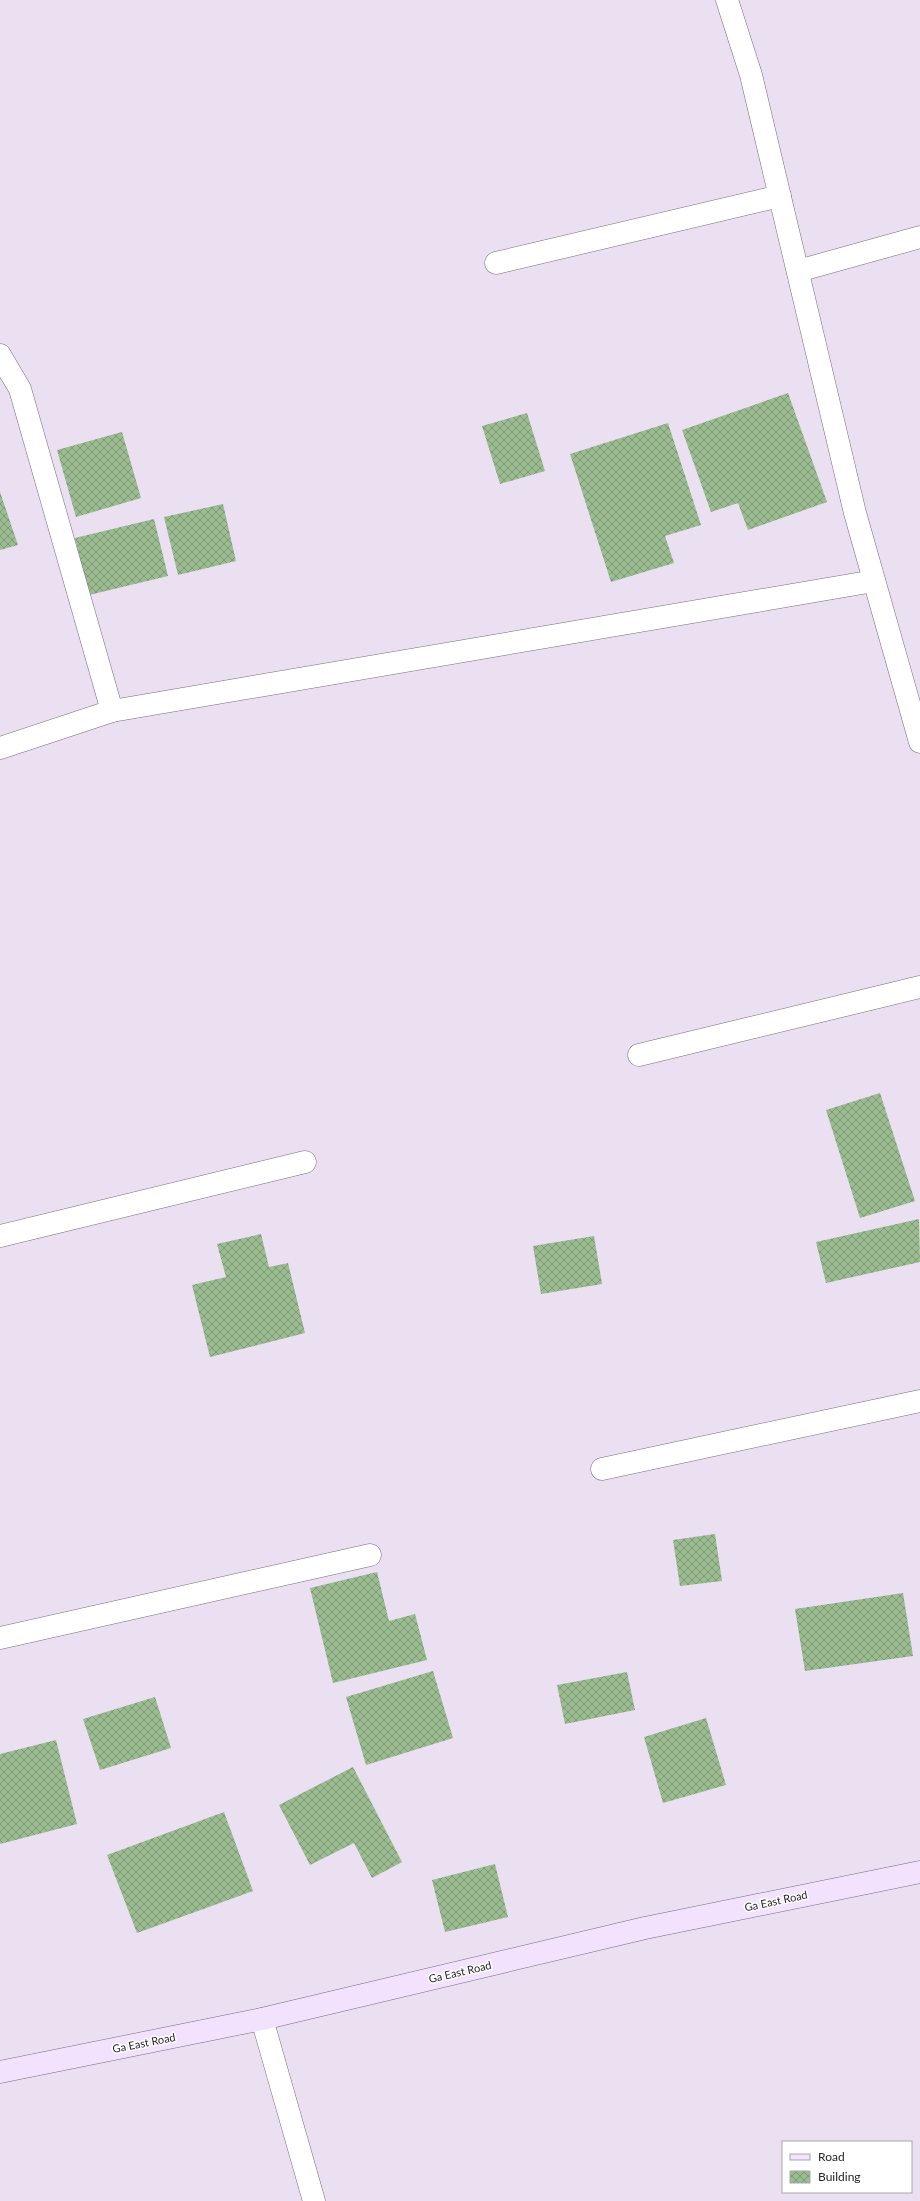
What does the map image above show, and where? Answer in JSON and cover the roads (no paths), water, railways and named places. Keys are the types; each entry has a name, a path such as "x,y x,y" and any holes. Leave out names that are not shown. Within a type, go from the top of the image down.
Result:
{"street":[{"path":"727,0 751,75 855,513 920,742"},
{"path":"496,263 780,196"},
{"path":"798,271 920,237"},
{"path":"0,355 20,389 112,711"},
{"path":"0,748 112,711 874,581"},
{"path":"638,1055 920,987"},
{"path":"0,1236 305,1162"},
{"path":"602,1469 920,1401"},
{"path":"0,1638 370,1555"},
{"name":"Ga East Road","path":"0,2072 262,2019 645,1928 920,1872"},
{"path":"262,2019 314,2201"}]}
